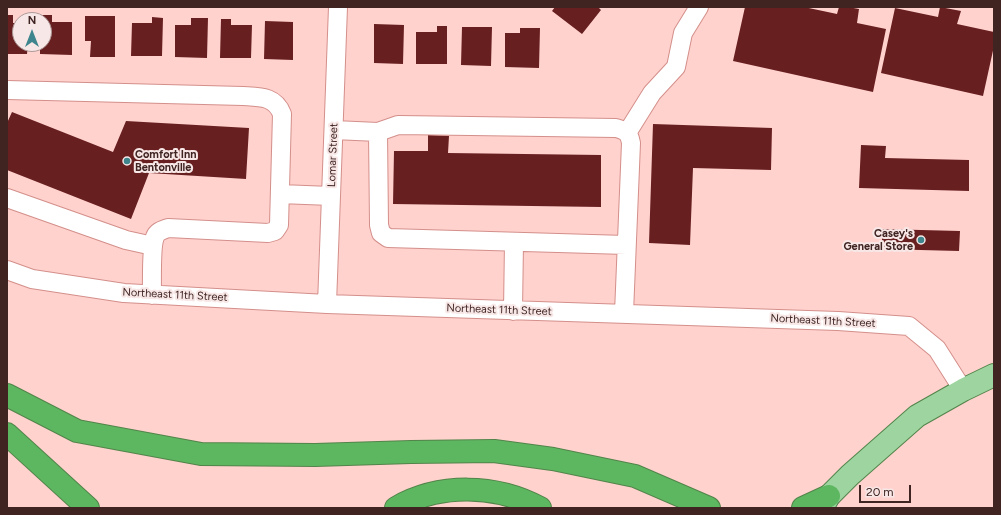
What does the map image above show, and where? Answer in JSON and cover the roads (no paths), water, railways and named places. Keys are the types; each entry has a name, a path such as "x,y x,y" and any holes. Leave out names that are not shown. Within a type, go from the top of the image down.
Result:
{"highway":[{"path":"7,395 77,431 201,454 315,455 494,451 553,459 635,476 709,508"},
{"path":"7,434 88,508"},
{"path":"396,508 404,503 428,494 471,490 502,493 528,501 540,508"},
{"path":"803,508 826,504"}],"main road":[{"path":"826,504 850,475 917,416 963,390 994,375"}],"street":[{"name":"Lomar Street","path":"327,304 338,7"},
{"path":"627,133 652,93 676,67 684,33 699,7"},
{"path":"7,90 261,97 271,100 278,106 282,114 279,225 275,231 268,233 168,228 160,230 155,236 153,246 152,294"},
{"path":"334,130 378,132 398,125 616,128 625,131 630,136 631,143 624,313"},
{"path":"378,132 379,225 381,233 388,238 626,245"},
{"path":"280,194 331,196"},
{"path":"7,198 126,240 153,246"},
{"path":"514,242 514,311"},
{"name":"Northeast 11th Street","path":"7,270 32,279 124,293 327,304 838,321 909,326 937,349 963,390"}],"place":[{"name":"Comfort Inn Bentonville","path":"127,161"},
{"name":"Casey's General Store","path":"921,240"}]}
